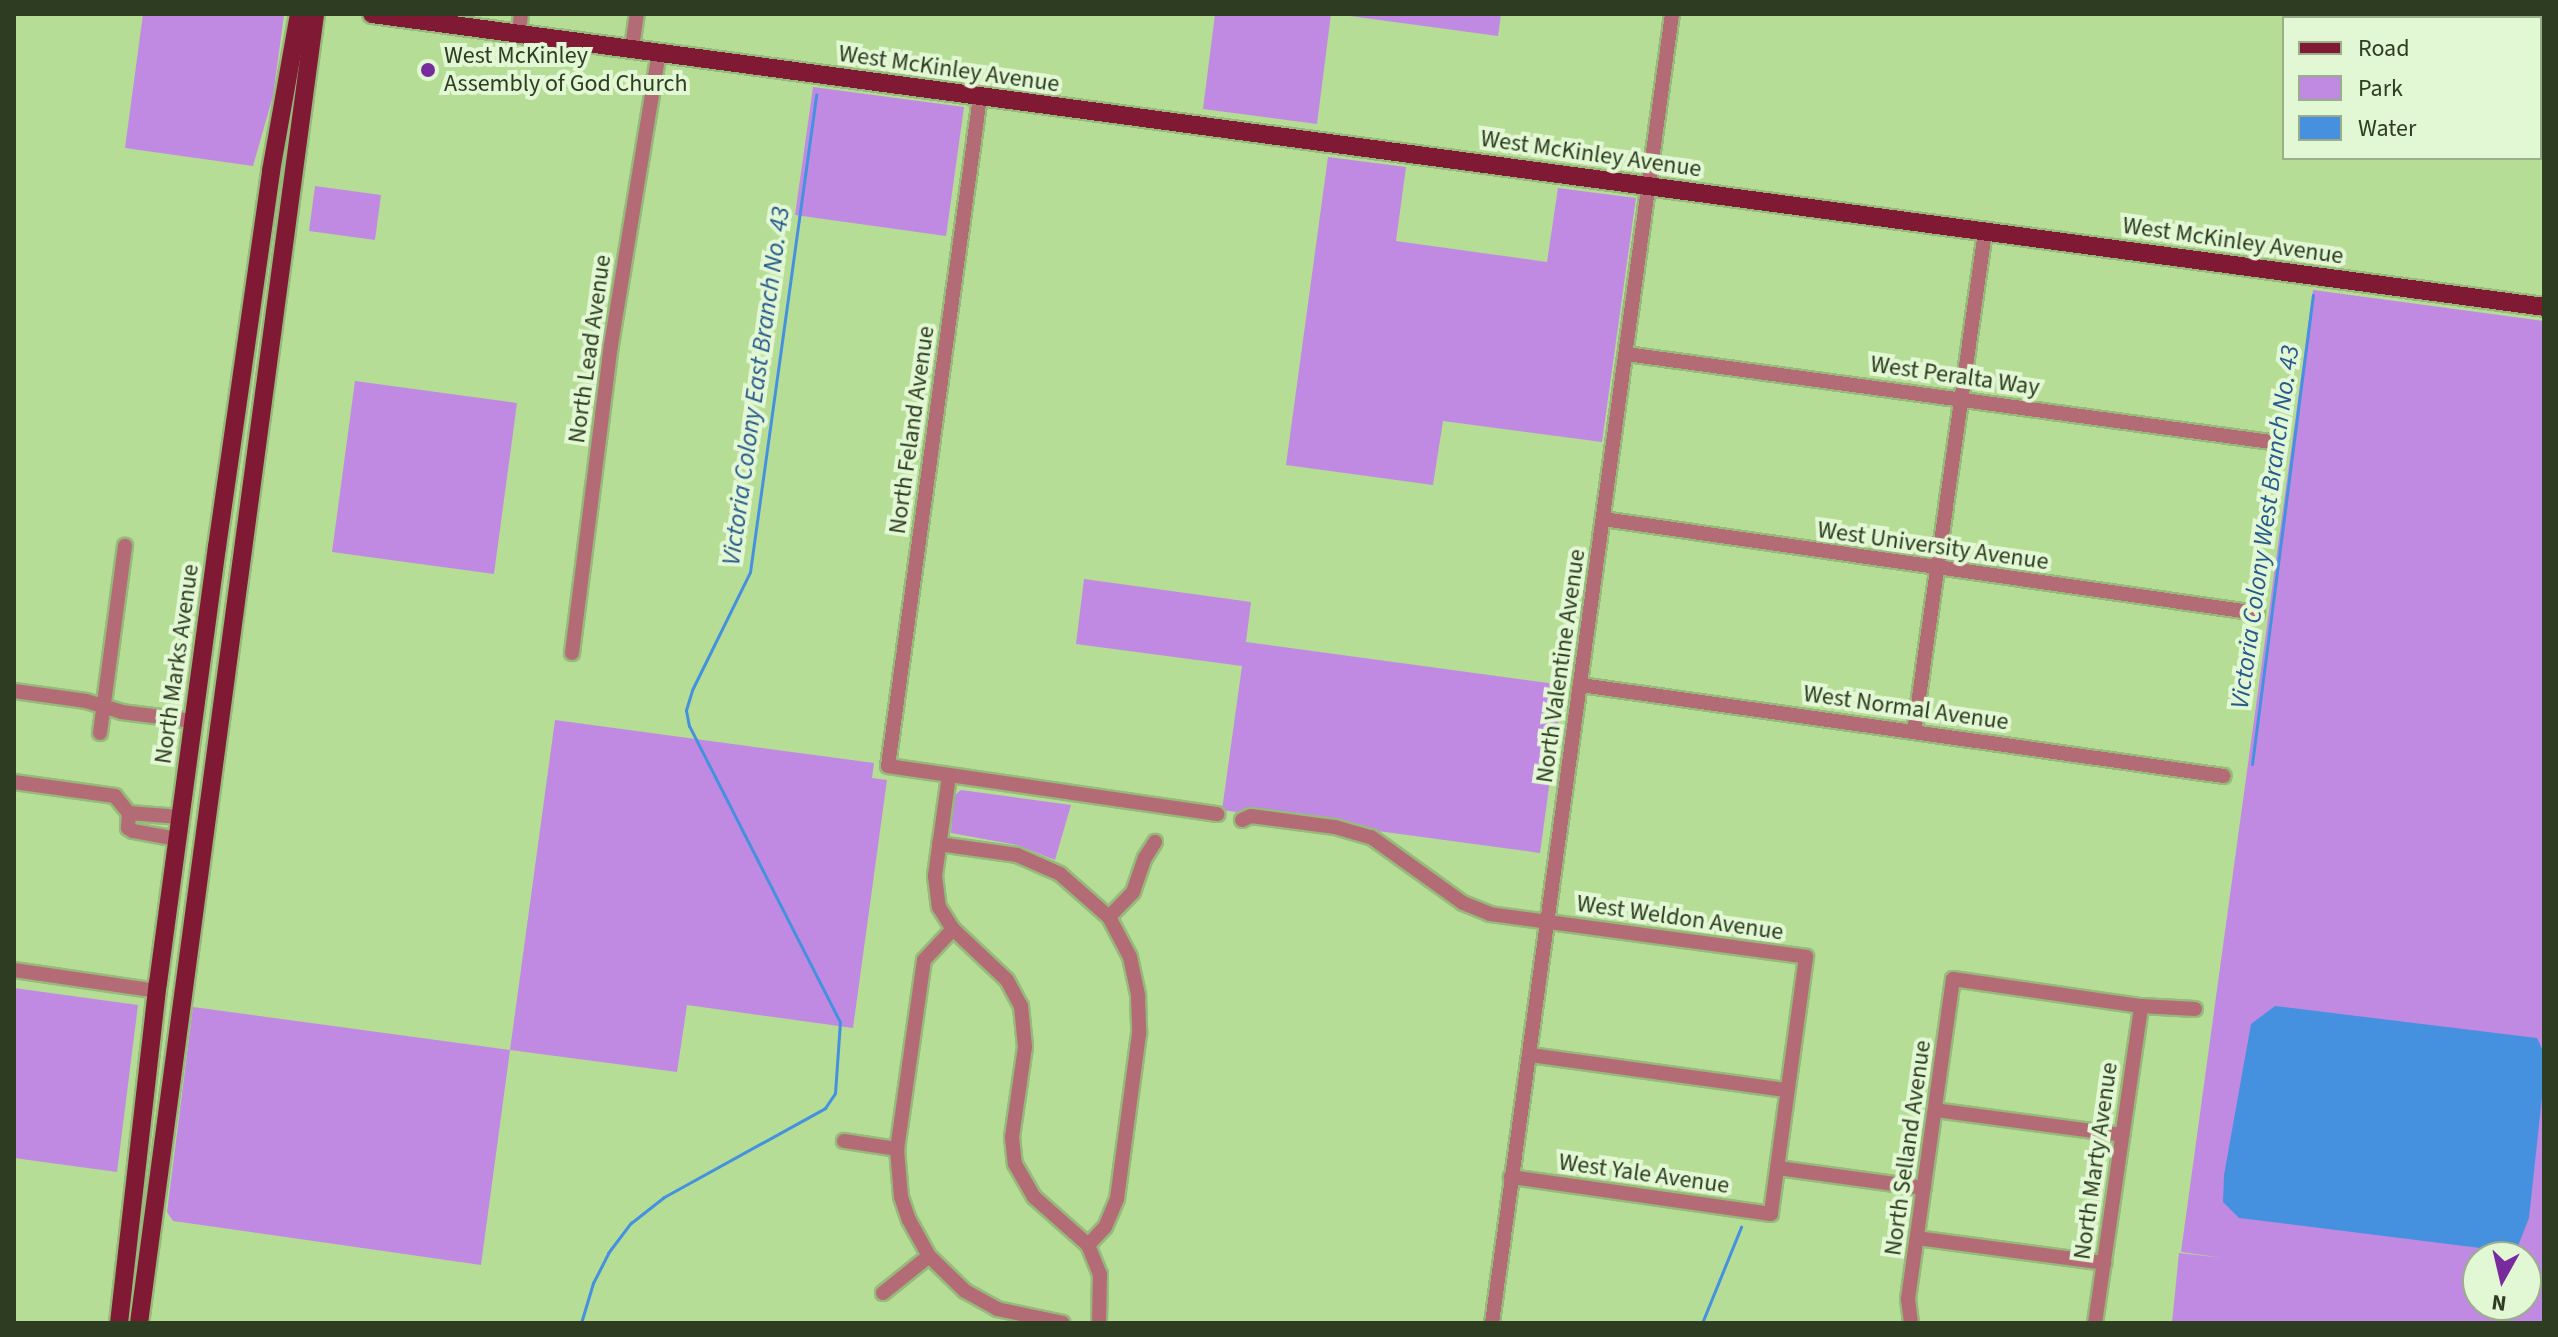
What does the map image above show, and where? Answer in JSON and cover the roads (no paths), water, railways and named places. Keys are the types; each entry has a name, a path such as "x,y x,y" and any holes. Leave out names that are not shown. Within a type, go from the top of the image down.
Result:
{"main road":[{"name":"North Marks Avenue","path":"119,1323 193,721 244,358 299,14"},
{"name":"North Marks Avenue","path":"139,1323 315,14"},
{"name":"West McKinley Avenue","path":"372,14 2544,307"},
{"path":"244,358 252,365 254,378 253,469"},
{"path":"200,673 226,677"}],"street":[{"path":"519,33 521,14"},
{"path":"632,48 637,14"},
{"name":"North Valentine Avenue","path":"1492,1323 1672,14"},
{"name":"North Lead Avenue","path":"572,653 611,345 659,52"},
{"name":"North Feland Avenue","path":"949,776 889,768 980,97"},
{"path":"1914,732 1985,232"},
{"name":"West Peralta Way","path":"1626,354 2278,443"},
{"name":"West University Avenue","path":"1603,519 2257,613"},
{"path":"100,733 125,546"},
{"name":"West Normal Avenue","path":"1581,685 2224,776"},
{"path":"14,691 193,721"},
{"path":"1099,1323 1103,1289 1088,1245 1034,1197 1019,1176 1012,1137 1025,1047 1021,1006 1007,980 953,929 939,907 935,890 949,776 1218,814"},
{"path":"14,782 115,796 129,813 128,828 177,839"},
{"path":"129,813 180,817"},
{"path":"147,834 150,814"},
{"name":"West Weldon Avenue","path":"1242,820 1251,816 1335,827 1371,837 1463,903 1490,914 1806,957 1786,1090"},
{"path":"1109,917 1133,892 1145,858 1155,842"},
{"path":"939,844 999,852 1034,861 1079,887 1109,917 1125,945 1136,976 1139,1034 1117,1199 1105,1227 1088,1245"},
{"path":"953,929 924,960 897,1149 901,1197 909,1220 929,1256 965,1291 997,1309 1063,1323"},
{"path":"14,970 158,991"},
{"name":"North Selland Avenue","path":"1911,1323 1908,1299 1953,979 2141,1006"},
{"path":"2141,1006 2195,1009"},
{"name":"North Marty Avenue","path":"2095,1323 2141,1006"},
{"path":"1530,1055 1786,1090 1778,1168 1924,1188"},
{"path":"1935,1110 2122,1135"},
{"path":"844,1141 897,1149"},
{"name":"West Yale Avenue","path":"1511,1177 1771,1214 1778,1168"},
{"path":"1917,1238 2104,1263"},
{"path":"883,1293 929,1256"}],"water":[{"path":"2275,1006 2537,1038 2544,1053 2544,1078 2529,1218 2520,1241 2462,1241 2462,1246 2239,1218 2223,1202 2224,1175 2251,1024"}],"waterway":[{"name":"Victoria Colony East Branch No. 43","path":"581,1323 593,1283 608,1253 631,1223 664,1197 825,1108 835,1093 840,1022 689,726 686,710 692,690 750,572 816,95"},
{"name":"Victoria Colony West Branch No. 43","path":"2252,764 2313,295"},
{"name":"Victoria Colony West Branch No. 43","path":"1702,1323 1741,1227"}],"place":[{"name":"West McKinley Assembly of God Church","path":"428,70"}]}
